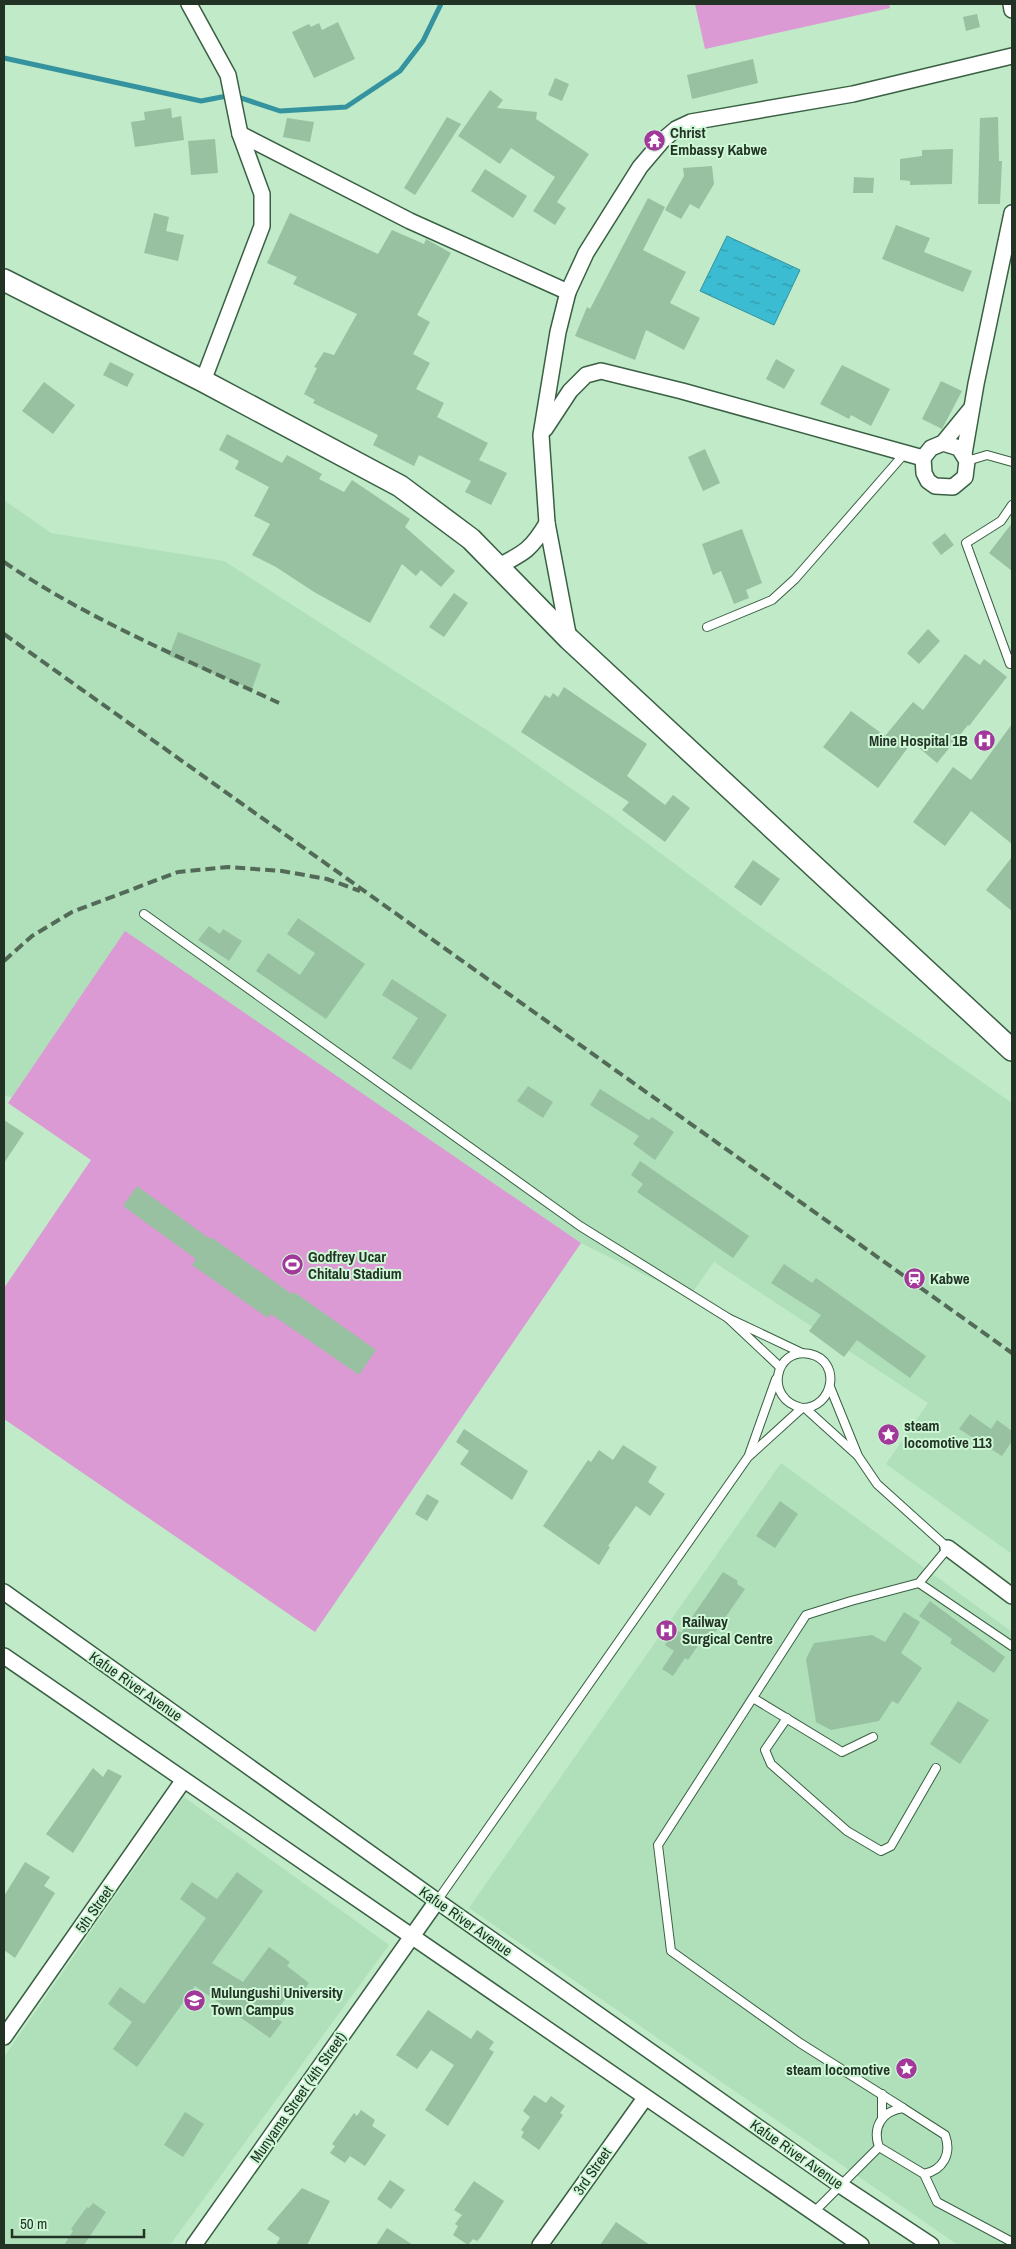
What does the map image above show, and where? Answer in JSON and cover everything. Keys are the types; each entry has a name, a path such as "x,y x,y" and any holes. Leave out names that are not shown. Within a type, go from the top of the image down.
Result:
{"street":[{"path":"189,4 228,75 240,134 262,194 262,226 203,381"},
{"path":"1011,4 1012,10"},
{"path":"569,639 547,523 541,434 558,332 568,292 586,253 640,167 663,140 676,129 691,122 853,94 1012,56"},
{"path":"240,134 410,220 568,292"},
{"path":"971,409 943,443 931,448 923,458 924,473 928,481 935,486 952,487 960,483 965,477 971,409 1012,213"},
{"path":"4,280 203,381 400,486 471,539 569,639 1012,1050"},
{"path":"541,434 570,391 586,375 600,371 682,391 923,458"},
{"path":"943,443 958,448 966,458"},
{"path":"497,567 524,553 536,542 547,523"},
{"path":"948,1548 1012,1596"},
{"name":"Kafue River Avenue","path":"4,1592 840,2185 931,2245"},
{"path":"4,1656 183,1781 861,2245"},
{"name":"5th Street","path":"4,2037 183,1781"},
{"name":"Munyama Street (4th Street)","path":"194,2245 437,1900"},
{"name":"3rd Street","path":"540,2245 645,2098"}],"lane":[{"path":"707,627 772,600 795,579 905,453"},
{"path":"966,458 987,455 1012,462"},
{"path":"1010,664 966,543 1001,521 1012,505"},
{"path":"144,914 580,1226 728,1318 802,1353 810,1354 825,1363 830,1370 830,1387 858,1456 877,1484 948,1548 919,1583 851,1601 806,1616 658,1845 670,1951 800,2042 945,2135 948,2142 946,2157 943,2163 931,2172 924,2174"},
{"path":"728,1318 780,1367"},
{"path":"748,1457 780,1367 793,1355 802,1353"},
{"path":"778,1375 777,1384 786,1400 793,1406 804,1408 858,1456"},
{"path":"437,1900 748,1457 804,1408 821,1402 830,1387"},
{"path":"919,1583 1012,1646"},
{"path":"752,1698 842,1752 873,1737"},
{"path":"786,1718 765,1750 771,1764 848,1831 881,1851 891,1846 936,1768"},
{"path":"882,2094 882,2118 876,2132 879,2147 924,2174 937,2202 1012,2242"},
{"path":"882,2118 895,2109 903,2108"},
{"path":"813,2213 879,2147"}],"shaded area":[{"path":"695,4 889,4 890,8 705,49"},
{"path":"4,500 51,533 224,561 502,740 616,820 746,917 1012,1103 1012,1554 886,1464 928,1403 714,1262 689,1297 581,1243 125,932 12,1097 4,1096"},
{"name":"Godfrey Ucar Chitalu Stadium","path":"125,931 581,1243 315,1632 4,1419 4,1288 91,1160 8,1103"},
{"path":"781,1463 1012,1632 1012,2245 958,2245 469,1908"},
{"name":"Mulungushi University Town Campus","path":"184,1797 389,1945 170,2245 4,2245 4,2057"}],"water":[{"path":"727,236 800,270 774,325 700,291"}],"building":[{"path":"977,14 980,27 966,31 963,17"},
{"path":"338,22 355,59 314,78 292,32 309,24 311,27 319,23 322,30"},
{"path":"753,59 758,83 692,99 687,75"},
{"path":"555,78 569,84 562,101 548,95"},
{"path":"490,90 503,100 497,108 537,112 536,119 589,154 557,202 566,208 555,225 533,211 555,177 511,148 500,164 458,136"},
{"path":"171,108 172,118 181,116 184,140 135,147 131,122 145,120 144,112"},
{"path":"447,117 461,124 415,195 404,188"},
{"path":"998,117 999,161 1002,161 1000,204 978,204 980,118"},
{"path":"287,118 314,122 310,142 283,137"},
{"path":"215,139 218,173 191,175 188,141"},
{"path":"953,149 952,184 910,185 910,181 900,180 900,159 922,156 922,150"},
{"path":"712,166 714,184 699,209 690,204 681,219 665,210 684,176 683,168"},
{"path":"485,169 527,196 513,218 471,191"},
{"path":"854,177 874,178 873,193 853,193"},
{"path":"648,198 665,207 643,250 686,272 670,303 700,318 684,350 646,330 635,360 575,336 587,307 590,309"},
{"path":"154,213 169,217 166,231 184,235 178,261 144,253"},
{"path":"290,213 378,254 392,230 424,244 426,239 451,253 417,315 430,322 413,354 430,363 416,389 444,403 437,417 488,443 479,460 507,473 491,505 465,492 471,481 419,455 414,466 373,445 378,435 313,403 315,400 304,394 317,368 314,367 324,352 334,355 357,314 293,284 297,277 267,263"},
{"path":"896,225 930,238 924,252 972,271 963,292 882,259"},
{"path":"776,359 795,370 784,389 766,379"},
{"path":"110,362 134,374 127,387 103,375"},
{"path":"842,365 890,389 871,426 851,415 849,419 820,404"},
{"path":"941,381 962,391 942,429 922,419"},
{"path":"44,382 75,405 53,434 22,411"},
{"path":"227,434 282,463 287,455 322,474 319,479 344,492 352,480 410,519 405,527 455,571 441,587 421,570 416,576 402,564 370,623 314,592 276,567 252,555 270,524 254,516 269,487 235,469 239,461 219,450"},
{"path":"705,449 720,483 703,491 688,457"},
{"path":"1012,523 1012,571 989,553"},
{"path":"742,529 762,583 746,590 749,598 734,604 721,571 713,575 702,544"},
{"path":"945,533 954,545 941,555 932,543"},
{"path":"454,593 468,603 444,637 429,627"},
{"path":"928,629 940,641 919,664 907,653"},
{"path":"178,632 261,664 252,689 169,656"},
{"path":"965,654 980,665 984,659 1007,677 937,763 912,742 878,788 823,747 851,711 885,736 913,702 923,710"},
{"path":"564,687 647,744 627,776 665,805 673,795 690,808 665,842 622,810 629,802 521,732 545,695 550,698 553,693 558,697"},
{"path":"1012,724 1012,844 971,811 945,846 913,822 953,767 971,780"},
{"path":"1012,857 1012,911 986,890"},
{"path":"753,860 780,879 761,906 734,887"},
{"path":"298,918 365,964 326,1019 256,971 268,953 300,975 315,953 287,934"},
{"path":"209,926 220,934 223,929 242,941 229,961 198,940"},
{"path":"392,979 447,1015 411,1070 392,1058 418,1018 382,995"},
{"path":"528,1086 553,1102 543,1118 517,1101"},
{"path":"600,1089 649,1120 652,1117 674,1132 655,1160 633,1144 639,1136 590,1105"},
{"path":"4,1120 24,1133 4,1163"},
{"path":"640,1161 749,1236 733,1258 637,1192 643,1184 631,1175"},
{"path":"137,1186 210,1239 211,1237 292,1294 294,1292 376,1350 359,1375 271,1314 268,1318 192,1265 196,1259 123,1206"},
{"path":"784,1264 812,1283 816,1278 926,1356 910,1378 857,1340 844,1357 809,1331 821,1315 771,1283"},
{"path":"970,1414 991,1429 997,1420 1012,1431 1012,1441 1002,1456 959,1429"},
{"path":"464,1429 528,1471 512,1500 460,1464 469,1451 456,1442"},
{"path":"623,1445 657,1467 648,1482 665,1494 650,1516 636,1506 608,1546 610,1547 599,1565 543,1526 588,1460 591,1462 599,1450 613,1460"},
{"path":"427,1494 439,1501 427,1521 415,1514"},
{"path":"780,1501 798,1514 775,1548 756,1536"},
{"path":"723,1572 738,1581 737,1584 745,1589 709,1641 704,1637 688,1660 685,1658 673,1676 662,1669 674,1651 665,1645 675,1629 681,1633"},
{"path":"930,1601 1005,1657 994,1673 950,1643 952,1639 919,1616"},
{"path":"904,1612 920,1622 901,1653 922,1668 898,1704 892,1701 879,1721 831,1730 816,1722 806,1659 814,1643 872,1635 885,1642"},
{"path":"958,1701 989,1720 960,1764 930,1744"},
{"path":"93,1768 103,1777 108,1769 122,1776 73,1853 46,1834"},
{"path":"25,1862 50,1877 44,1886 55,1893 15,1958 4,1950 4,1896"},
{"path":"237,1872 263,1891 212,1963 243,1982 269,1947 290,1962 287,1966 309,1983 299,1997 291,1991 273,2016 282,2022 270,2038 195,1986 137,2067 113,2049 132,2022 108,2004 120,1987 144,2004 206,1918 180,1899 192,1882 217,1899"},
{"path":"428,2010 471,2039 477,2030 494,2042 489,2049 494,2052 448,2126 425,2110 454,2065 431,2050 417,2069 396,2055"},
{"path":"534,2095 546,2103 551,2096 565,2106 560,2113 563,2115 539,2150 521,2137 524,2132 521,2130 530,2117 523,2111"},
{"path":"361,2110 375,2120 372,2126 386,2135 365,2166 350,2156 345,2163 330,2153 335,2146 332,2144 354,2113 357,2116"},
{"path":"185,2112 204,2124 183,2157 164,2145"},
{"path":"390,2180 405,2190 391,2209 377,2199"},
{"path":"474,2181 504,2201 481,2237 477,2241 473,2239 468,2245 453,2235 458,2226 455,2224 462,2215 454,2210"},
{"path":"302,2188 330,2201 307,2245 276,2245 280,2238 267,2229"},
{"path":"93,2203 106,2212 84,2245 64,2245 73,2231 71,2229 87,2207 89,2208"},
{"path":"616,2222 650,2245 600,2245"},
{"path":"387,2228 413,2245 376,2245"}],"waterway":[{"path":"4,58 201,101 232,95 280,111 346,107 400,71 423,41 441,4"}],"railway":[{"path":"4,562 36,583 138,638 279,703"},
{"path":"4,634 1012,1353"},
{"path":"4,961 32,936 72,912 178,872 228,867 282,871 327,879 360,891"}],"place":[{"name":"Christ Embassy Kabwe","path":"654,141"},
{"name":"Mine Hospital 1B","path":"984,740"},
{"name":"Godfrey Ucar Chitalu Stadium","path":"292,1265"},
{"name":"Kabwe","path":"914,1278"},
{"name":"steam locomotive 113","path":"888,1434"},
{"name":"Railway Surgical Centre","path":"666,1630"},
{"name":"Mulungushi University Town Campus","path":"195,2001"},
{"name":"steam locomotive","path":"906,2069"}]}
